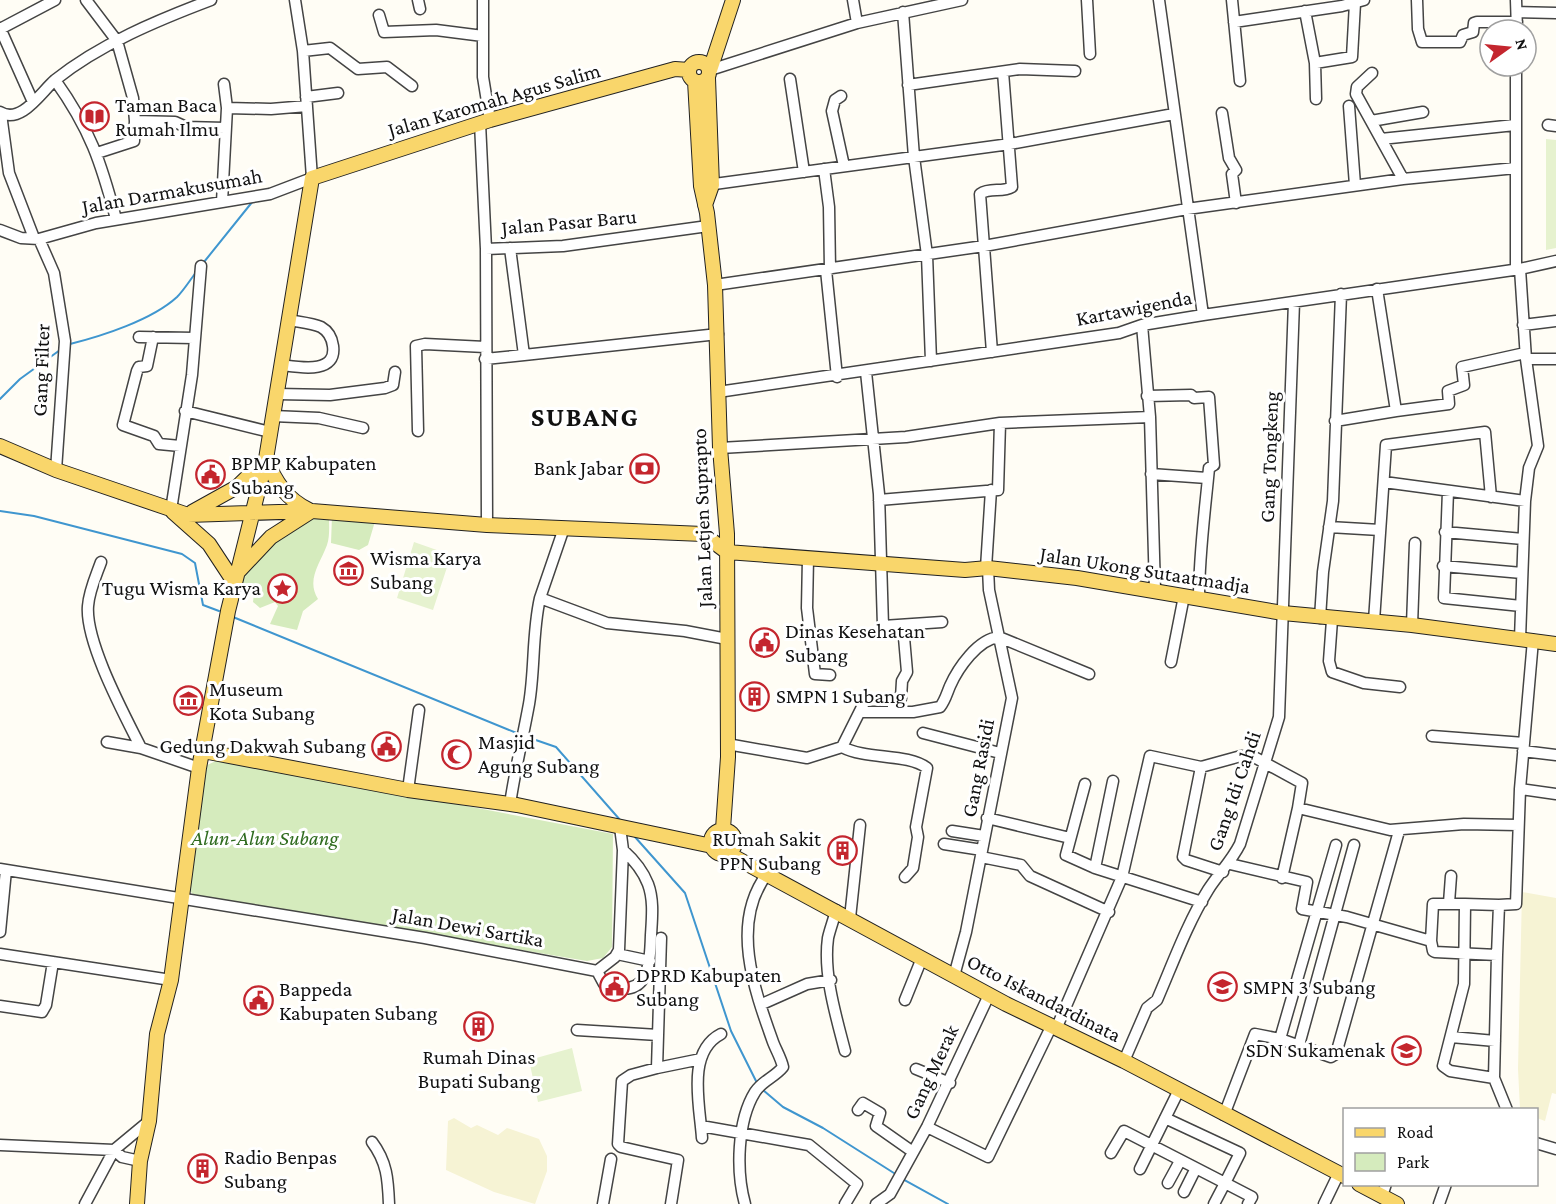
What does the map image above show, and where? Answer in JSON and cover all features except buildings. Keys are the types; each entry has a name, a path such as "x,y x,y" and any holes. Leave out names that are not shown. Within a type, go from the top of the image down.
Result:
{"main road":[{"path":"700,72 720,35 734,0"},
{"name":"Jalan Karomah Agus Salim","path":"312,178 485,121 675,69 700,72"},
{"name":"Jalan Letjen Suprapto","path":"700,72 705,205 715,285 718,334 720,448 727,552 727,744 723,829"},
{"path":"137,1204 140,1161 149,1121 157,1034 171,980 200,768 227,615 266,459 312,178"},
{"path":"0,446 56,470 188,514 312,511 487,525 703,534 726,520"},
{"path":"266,459 273,477 291,499 312,511"},
{"path":"188,514 237,487 266,459"},
{"path":"171,510 209,544 235,578"},
{"path":"235,578 271,537 312,511"},
{"path":"703,534 727,552"},
{"name":"Jalan Ukong Sutaatmadja","path":"727,552 965,570 987,568 1155,590 1326,619 1412,625 1556,644"},
{"path":"203,751 408,790 510,804 712,846 720,854 734,849 735,837 730,831 723,829 713,835 712,846"},
{"name":"Otto Iskandardinata","path":"727,853 837,910 989,995 1124,1061 1224,1115 1342,1174"},
{"path":"1364,1186 1384,1190 1397,1204"}],"street":[{"path":"33,102 1,34 36,5 55,0"},
{"path":"86,0 117,41 133,98 135,121 134,141 97,153"},
{"path":"1,113 19,113 55,80 117,41 209,0"},
{"path":"295,0 303,51 312,178"},
{"name":"Jalan Pasar Baru","path":"483,0 486,249 563,246 708,226"},
{"path":"853,0 857,22"},
{"path":"1087,0 1090,54"},
{"path":"1159,0 1203,315"},
{"path":"1232,0 1240,81"},
{"path":"1417,0 1418,29 1422,42 1460,42 1463,35 1473,32 1474,23 1478,22"},
{"path":"1516,0 1517,18"},
{"path":"700,72 857,22 955,1"},
{"path":"1234,22 1359,1 1352,57 1315,63"},
{"path":"1305,11 1315,63 1316,99"},
{"path":"903,12 914,157 927,255 931,361"},
{"path":"1532,18 1556,13"},
{"path":"379,15 384,32 436,30 483,36"},
{"path":"303,51 330,48 358,69 387,67 412,86"},
{"path":"908,85 1020,69 1075,71"},
{"path":"992,352 980,194 989,190 1003,191 1012,187 1004,72"},
{"path":"1372,73 1356,90 1403,179"},
{"path":"1497,955 1435,952 1431,941 1432,905 1515,904 1524,747 1527,639 1521,606 1523,539 1529,468 1538,446 1526,356 1518,269 1516,78"},
{"path":"790,79 804,172"},
{"path":"55,80 79,115 97,153 116,219"},
{"path":"222,202 227,108 224,84"},
{"path":"227,108 271,109 338,93"},
{"path":"841,96 835,100 832,111 844,166"},
{"path":"1349,106 1355,185"},
{"path":"1371,121 1423,112"},
{"name":"Gang Filter","path":"1,113 9,173 36,238 54,273 65,341 56,470"},
{"path":"1222,113 1229,158 1236,170 1232,174 1236,203"},
{"path":"706,185 1010,144 1174,114"},
{"path":"1396,116 1399,136"},
{"path":"135,121 175,122 186,127 225,128"},
{"path":"1382,139 1515,125"},
{"path":"715,285 984,246 1187,209 1403,179 1516,168"},
{"path":"825,169 829,207 828,269 837,377"},
{"name":"Jalan Darmakusumah","path":"36,238 116,219 270,194 312,178"},
{"path":"1,234 36,238"},
{"path":"510,248 524,355"},
{"path":"486,249 487,525"},
{"name":"Kartawigenda","path":"718,392 837,377 1119,333 1142,326 1203,315 1518,269 1556,261"},
{"path":"171,510 192,375 201,266"},
{"path":"1377,289 1396,411"},
{"path":"1341,294 1333,501 1329,527 1326,619 1329,661 1332,672 1364,683 1400,687"},
{"name":"Gang Tongkeng","path":"1283,613 1294,303"},
{"path":"281,365 319,367 329,361 333,350 330,336 322,328 289,320"},
{"path":"1523,325 1556,321"},
{"path":"1142,326 1150,417 1155,590"},
{"path":"485,359 718,334"},
{"path":"139,337 194,338"},
{"path":"153,337 147,366 139,367 137,371 123,425 154,436 159,444 180,446"},
{"path":"418,431 416,346 424,344 485,347"},
{"path":"1335,421 1449,404 1448,391 1464,385 1461,367 1502,358 1526,356 1556,359"},
{"path":"277,394 330,395 385,388 393,385 395,372"},
{"path":"866,372 879,500 883,626 942,622"},
{"path":"1147,396 1191,395 1194,398 1209,398 1214,465 1209,468 1207,478 1207,507 1199,550 1199,598"},
{"path":"185,411 270,432"},
{"path":"273,416 319,418 363,428"},
{"path":"720,448 906,437 1000,423 1150,417"},
{"name":"Gang Rasidi","path":"954,976 1012,698 989,590 987,568 991,490 998,490 1000,423"},
{"path":"1374,621 1386,445 1485,432 1491,497"},
{"path":"1151,474 1207,478"},
{"path":"1384,482 1525,501"},
{"path":"879,500 991,490"},
{"path":"1448,491 1443,566 1444,598 1521,606"},
{"path":"1329,527 1380,530"},
{"path":"510,804 518,747 529,703 535,622 540,598 564,528"},
{"path":"1445,532 1523,539"},
{"path":"1412,625 1415,543"},
{"path":"808,558 807,608 815,674 830,675"},
{"path":"101,562 87,607 92,633 122,710 141,747"},
{"path":"1443,566 1522,573"},
{"path":"1171,662 1184,596"},
{"path":"540,598 607,623 694,632 708,638 727,639"},
{"name":"Gang Idi Cahdi","path":"1124,1061 1147,1008 1157,1000 1189,925 1240,844 1267,763 1279,717 1283,613"},
{"path":"893,712 893,699 901,698 902,681 907,672 903,626"},
{"path":"727,744 807,758 842,747 862,708 913,712 942,706 956,675 980,645 999,637 1089,674"},
{"path":"408,790 419,710"},
{"path":"922,734 939,735 1000,753"},
{"path":"1432,736 1524,747 1556,755"},
{"path":"107,742 141,747 200,768"},
{"path":"842,747 855,754 911,762 927,768 916,827 918,837 913,868 905,877"},
{"path":"927,1127 988,1156 1109,912 1122,877 1150,756 1201,767 1213,761 1241,756 1267,763 1302,784 1282,878"},
{"path":"1201,767 1183,857 1186,860 1308,882 1302,909 1373,923 1431,941"},
{"path":"1095,867 1113,782"},
{"path":"1085,784 1067,857 1202,902"},
{"path":"1520,789 1556,794"},
{"path":"1298,808 1352,823 1399,831 1464,824 1518,825"},
{"path":"987,818 1070,838"},
{"path":"850,918 860,825"},
{"path":"620,827 623,850 616,954 597,971 604,984 630,988 640,984 646,977 650,961 652,905 648,884 633,860 623,850"},
{"path":"952,831 984,837"},
{"path":"1224,1115 1255,1034 1280,1039 1331,1057 1336,1054 1399,831"},
{"path":"944,844 1022,865 1030,876 1109,912"},
{"path":"1280,1039 1336,845"},
{"path":"1299,1045 1337,915 1354,845"},
{"path":"0,932 3,870"},
{"name":"Jalan Dewi Sartika","path":"3,870 424,938 597,971"},
{"path":"745,1204 738,1168 743,1134 755,1093 783,1067 752,972 746,932 753,897 767,874"},
{"path":"1449,903 1451,876"},
{"path":"1465,904 1466,953 1463,995 1443,1063 1444,1069 1494,1078"},
{"path":"1499,905 1494,1078 1506,1108"},
{"path":"837,910 828,939 831,980 845,1051"},
{"path":"657,1068 661,938"},
{"path":"0,954 171,980"},
{"path":"616,954 650,961"},
{"path":"905,1000 922,958"},
{"path":"0,1006 42,1012 46,1005 53,962"},
{"path":"762,1004 807,984 831,980"},
{"name":"Gang Merak","path":"876,1204 890,1194 927,1127 950,1083 989,995"},
{"path":"577,1030 658,1035"},
{"path":"702,1138 699,1097 701,1059 705,1049 721,1034"},
{"path":"1451,1037 1495,1041"},
{"path":"671,1204 678,1160 621,1147 618,1144 622,1081 631,1075 701,1059"},
{"path":"916,1069 950,1083"},
{"path":"1140,1169 1179,1090"},
{"path":"858,1110 863,1103 880,1113 876,1126 913,1152"},
{"path":"1165,1118 1240,1153 1214,1204"},
{"path":"86,1204 114,1150 149,1121"},
{"path":"701,1126 809,1145 857,1184 857,1188 845,1204"},
{"path":"1111,1154 1124,1131 1252,1197 1248,1204"},
{"path":"372,1142 382,1155 388,1171 389,1204"},
{"path":"0,1144 114,1150 122,1157 140,1161"},
{"path":"1538,1144 1556,1149"},
{"path":"603,1204 611,1159"},
{"path":"1168,1184 1180,1161"},
{"path":"1184,1192 1196,1168"},
{"path":"1324,1204 1342,1174"},
{"path":"1438,1204 1446,1186"}],"shaded area":[{"path":"1522,892 1556,898 1556,1094 1552,1093 1545,1121 1538,1118 1538,1108 1520,1108 1518,1069"},
{"path":"454,1118 471,1128 477,1125 498,1135 507,1128 539,1139 547,1156 547,1171 535,1204 494,1192 446,1170 448,1121"}],"green space":[{"path":"1546,139 1556,140 1556,248 1546,250"},
{"path":"312,515 329,516 328,542 318,565 313,585 318,599 303,611 297,630 270,624 278,606 275,602 260,608 253,602 254,594 244,588 236,595 241,582 248,569 266,549"},
{"path":"332,516 376,518 368,545 359,550 331,543"},
{"path":"414,542 451,555 433,610 397,598"},
{"name":"Alun-Alun Subang","path":"220,759 613,834 612,947 603,958 587,961 194,895 187,888 203,767"},
{"path":"572,1048 582,1091 538,1102 529,1060"}],"waterway":[{"path":"204,262 253,201"},
{"path":"70,344 111,332 154,313 177,297 197,271"},
{"path":"0,399 20,379 60,350"},
{"path":"0,511 34,516 182,554 195,563 203,605 219,611"},
{"path":"233,617 519,734"},
{"path":"527,737 556,747 621,821"},
{"path":"635,837 685,893 731,1031 757,1083"},
{"path":"763,1090 783,1107 823,1128 897,1175"},
{"path":"901,1178 948,1204"}],"place":[{"name":"Taman Baca Rumah Ilmu","path":"94,117"},
{"name":"Bank Jabar","path":"645,468"},
{"name":"BPMP Kabupaten Subang","path":"210,475"},
{"name":"Wisma Karya Subang","path":"349,570"},
{"name":"Tugu Wisma Karya","path":"282,588"},
{"name":"Dinas Kesehatan Subang","path":"764,643"},
{"name":"SMPN 1 Subang","path":"755,696"},
{"name":"Museum Kota Subang","path":"188,701"},
{"name":"Gedung Dakwah Subang","path":"387,746"},
{"name":"Masjid Agung Subang","path":"457,754"},
{"name":"RUmah Sakit PPN Subang","path":"842,851"},
{"name":"DPRD Kabupaten Subang","path":"615,987"},
{"name":"SMPN 3 Subang","path":"1222,987"},
{"name":"Bappeda Kabupaten Subang","path":"258,1001"},
{"name":"Rumah Dinas Bupati Subang","path":"479,1026"},
{"name":"SDN Sukamenak","path":"1406,1050"},
{"name":"Radio Benpas Subang","path":"203,1169"}],"district":[{"name":"SUBANG","path":"585,417"}]}
